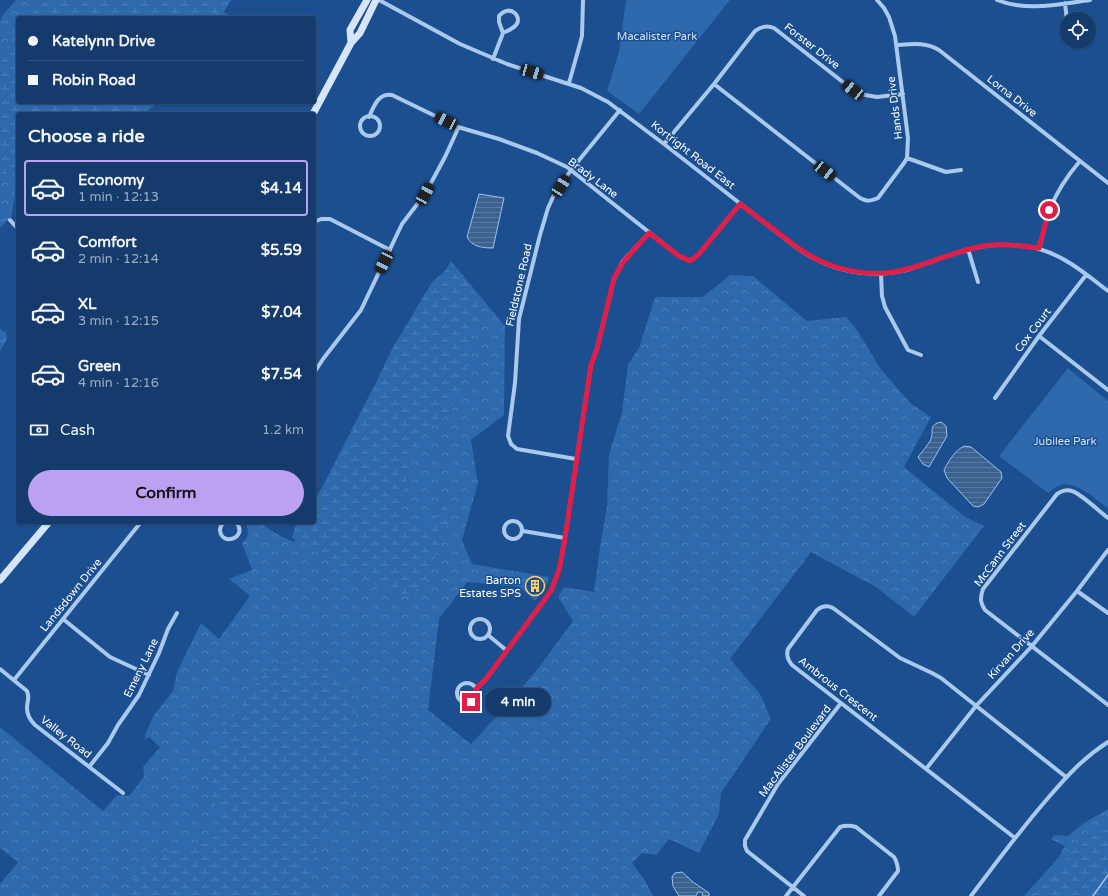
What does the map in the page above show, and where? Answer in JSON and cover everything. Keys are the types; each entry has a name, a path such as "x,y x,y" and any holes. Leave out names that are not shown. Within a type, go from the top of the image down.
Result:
{"main road":[{"path":"350,43 350,30 367,0"},
{"path":"314,112 350,43 360,33 378,0"},
{"path":"0,580 47,524"}],"street":[{"name":"Kortright Road East","path":"378,0 460,44 493,59 522,70 569,83 596,95 620,110 798,248 833,267 848,271 881,274 908,269 968,249 998,244 1012,245 1039,248 1062,258 1074,265 1108,291"},
{"path":"569,83 582,36 583,0"},
{"name":"Hands Drive","path":"877,0 890,17 897,45 908,138 907,158"},
{"path":"997,0 1023,7 1090,0"},
{"path":"1065,3 1066,12"},
{"path":"493,59 503,33 517,24 518,19 514,12 510,10 504,11 499,16 499,22 503,33"},
{"name":"Forster Drive","path":"664,144 755,32 761,27 768,26 774,28 853,90 865,95 877,97 903,94"},
{"name":"Lorna Drive","path":"897,45 923,44 930,45 940,50 1108,183"},
{"path":"714,84 860,198 865,200 868,201 878,198 907,158 946,172 961,170"},
{"name":"Brady Lane","path":"369,117 378,120 380,126 378,132 372,136 364,133 361,128 362,122 369,117 378,98 389,94 396,96 458,127 537,153 571,170 679,256 690,261 699,254 740,204"},
{"name":"Fieldstone Road","path":"576,459 517,449 511,444 508,436 515,383 519,319 548,208 554,195 571,170 620,110"},
{"path":"316,370 361,310 402,224 425,194 445,157 458,127"},
{"path":"1039,248 1049,210 1055,196 1080,161"},
{"path":"316,221 321,219 330,219 390,250"},
{"path":"10,220 16,227"},
{"path":"476,689 486,679 551,591 559,570 591,365 597,349 614,278 624,261 649,233"},
{"path":"968,249 978,282"},
{"path":"881,274 882,296 885,307 908,350 921,355"},
{"name":"Cox Court","path":"995,398 1039,336 1086,275"},
{"path":"1039,336 1108,390"},
{"name":"McCann Street","path":"1108,518 1076,493 1068,490 1057,494 983,589 980,597 981,603 985,610 1108,705"},
{"path":"517,521 521,525 522,531 520,537 514,540 508,538 504,533 504,526 508,522 517,521"},
{"name":"Landsdown Drive","path":"14,680 139,524"},
{"path":"222,524 220,533 225,538 230,540 236,537 239,533 237,524"},
{"path":"522,531 565,538"},
{"name":"Kirvan Drive","path":"926,769 976,706 1032,646 1108,550"},
{"path":"1077,591 1108,613"},
{"name":"Ambrous Crescent","path":"1014,838 792,665 788,657 788,649 817,610 823,606 830,606 900,658 936,676 1066,777"},
{"name":"Emeny Lane","path":"89,767 108,743 118,725 134,703 160,653 169,625 177,613"},
{"path":"63,619 110,657 149,675"},
{"path":"479,619 486,621 490,626 488,635 482,639 476,638 470,631 471,624 479,619"},
{"path":"488,635 506,650"},
{"name":"Valley Road","path":"0,669 29,695 27,708 30,720 123,793"},
{"path":"472,684 476,689 477,695 471,702 465,702 460,699 458,693 462,685 472,684"},
{"name":"MacAlister Boulevard","path":"804,896 747,851 744,840 778,784 841,703"},
{"path":"971,896 1007,850 1014,838 1066,777 1084,759 1108,742"},
{"path":"786,896 840,827 844,825 849,825 856,828 894,857 896,861 898,871 879,896"}],"green space":[{"path":"16,0 231,0 224,12 230,16 16,16 16,104 156,104 146,112 16,112 16,193 11,217 0,228 0,21 3,15"},
{"path":"47,0 222,0 216,16 29,16"},
{"name":"Macalister Park","path":"626,0 730,0 639,114 607,91 619,52"},
{"path":"16,34 16,104 149,104 135,112 16,112 16,165 0,178 0,58"},
{"path":"451,261 505,326 504,415 471,440 478,483 462,540 472,564 549,577 546,586 535,601 520,587 467,582 439,619 428,710 471,744 508,704 540,666 573,621 558,597 564,587 594,592 607,506 609,455 622,412 628,364 639,348 655,297 703,297 730,275 753,276 807,321 846,317 857,330 880,368 910,403 931,417 904,467 965,517 984,526 914,617 876,587 811,552 730,659 760,694 771,719 721,793 719,814 699,853 669,839 656,855 642,853 632,863 644,879 653,896 0,896 0,884 18,862 0,848 0,727 103,811 117,795 129,796 144,777 143,767 160,747 149,737 145,740 145,735 154,715 173,691 177,672 201,623 219,639 250,596 229,579 252,570 242,543 248,535 248,524 262,524 275,533 294,542 303,524 316,524 316,499 369,396"},
{"path":"454,269 483,303 473,327 470,355 458,394 446,416 422,435 408,473 400,507 402,520 422,525 433,521 446,505 455,506 426,580 411,594 402,596 366,581 313,547 292,538 296,524 316,524 316,498 335,470 391,351 432,282 446,270"},
{"path":"0,329 6,333 7,339 0,351"},
{"name":"Jubilee Park","path":"1068,368 1108,401 1108,508 1091,495 1078,487 1071,485 1064,484 1058,486 1048,493 999,456"},
{"path":"302,662 318,669 332,672 351,690 360,735 361,768 359,793 357,799 340,813 332,825 312,862 303,896 120,896 144,868 166,852 206,843 220,833 222,826 221,816 209,793 211,766 217,742 226,725 242,706 263,673 281,664"},
{"path":"1108,809 1108,896 1024,896 1059,857 1065,846 1051,839 1054,835 1068,836 1084,823"},
{"path":"1108,829 1108,896 1033,896 1071,852 1085,840"}],"shaded area":[{"path":"479,194 504,198 493,248 475,245 467,237"},
{"path":"941,422 946,426 947,436 929,467 923,464 918,457 931,439 934,425"},
{"path":"964,446 971,447 1001,472 1002,478 984,504 978,507 973,506 947,478 944,470 952,456"},
{"path":"682,872 709,893 709,896 702,896 703,894 701,892 698,892 696,896 679,896 673,886 672,877 675,873"}],"waterway":[{"path":"1093,896 1108,875"}],"place":[{"name":"Barton Estates SPS","path":"535,586"}],"route":[{"path":"471,702 476,698 476,689 486,679 551,591 559,570 591,365 597,349 614,278 624,261 649,233 679,256 690,261 699,254 740,204 807,255 820,262 848,271 881,274 908,269 968,249 985,246 998,244 1039,248 1049,210"}]}
